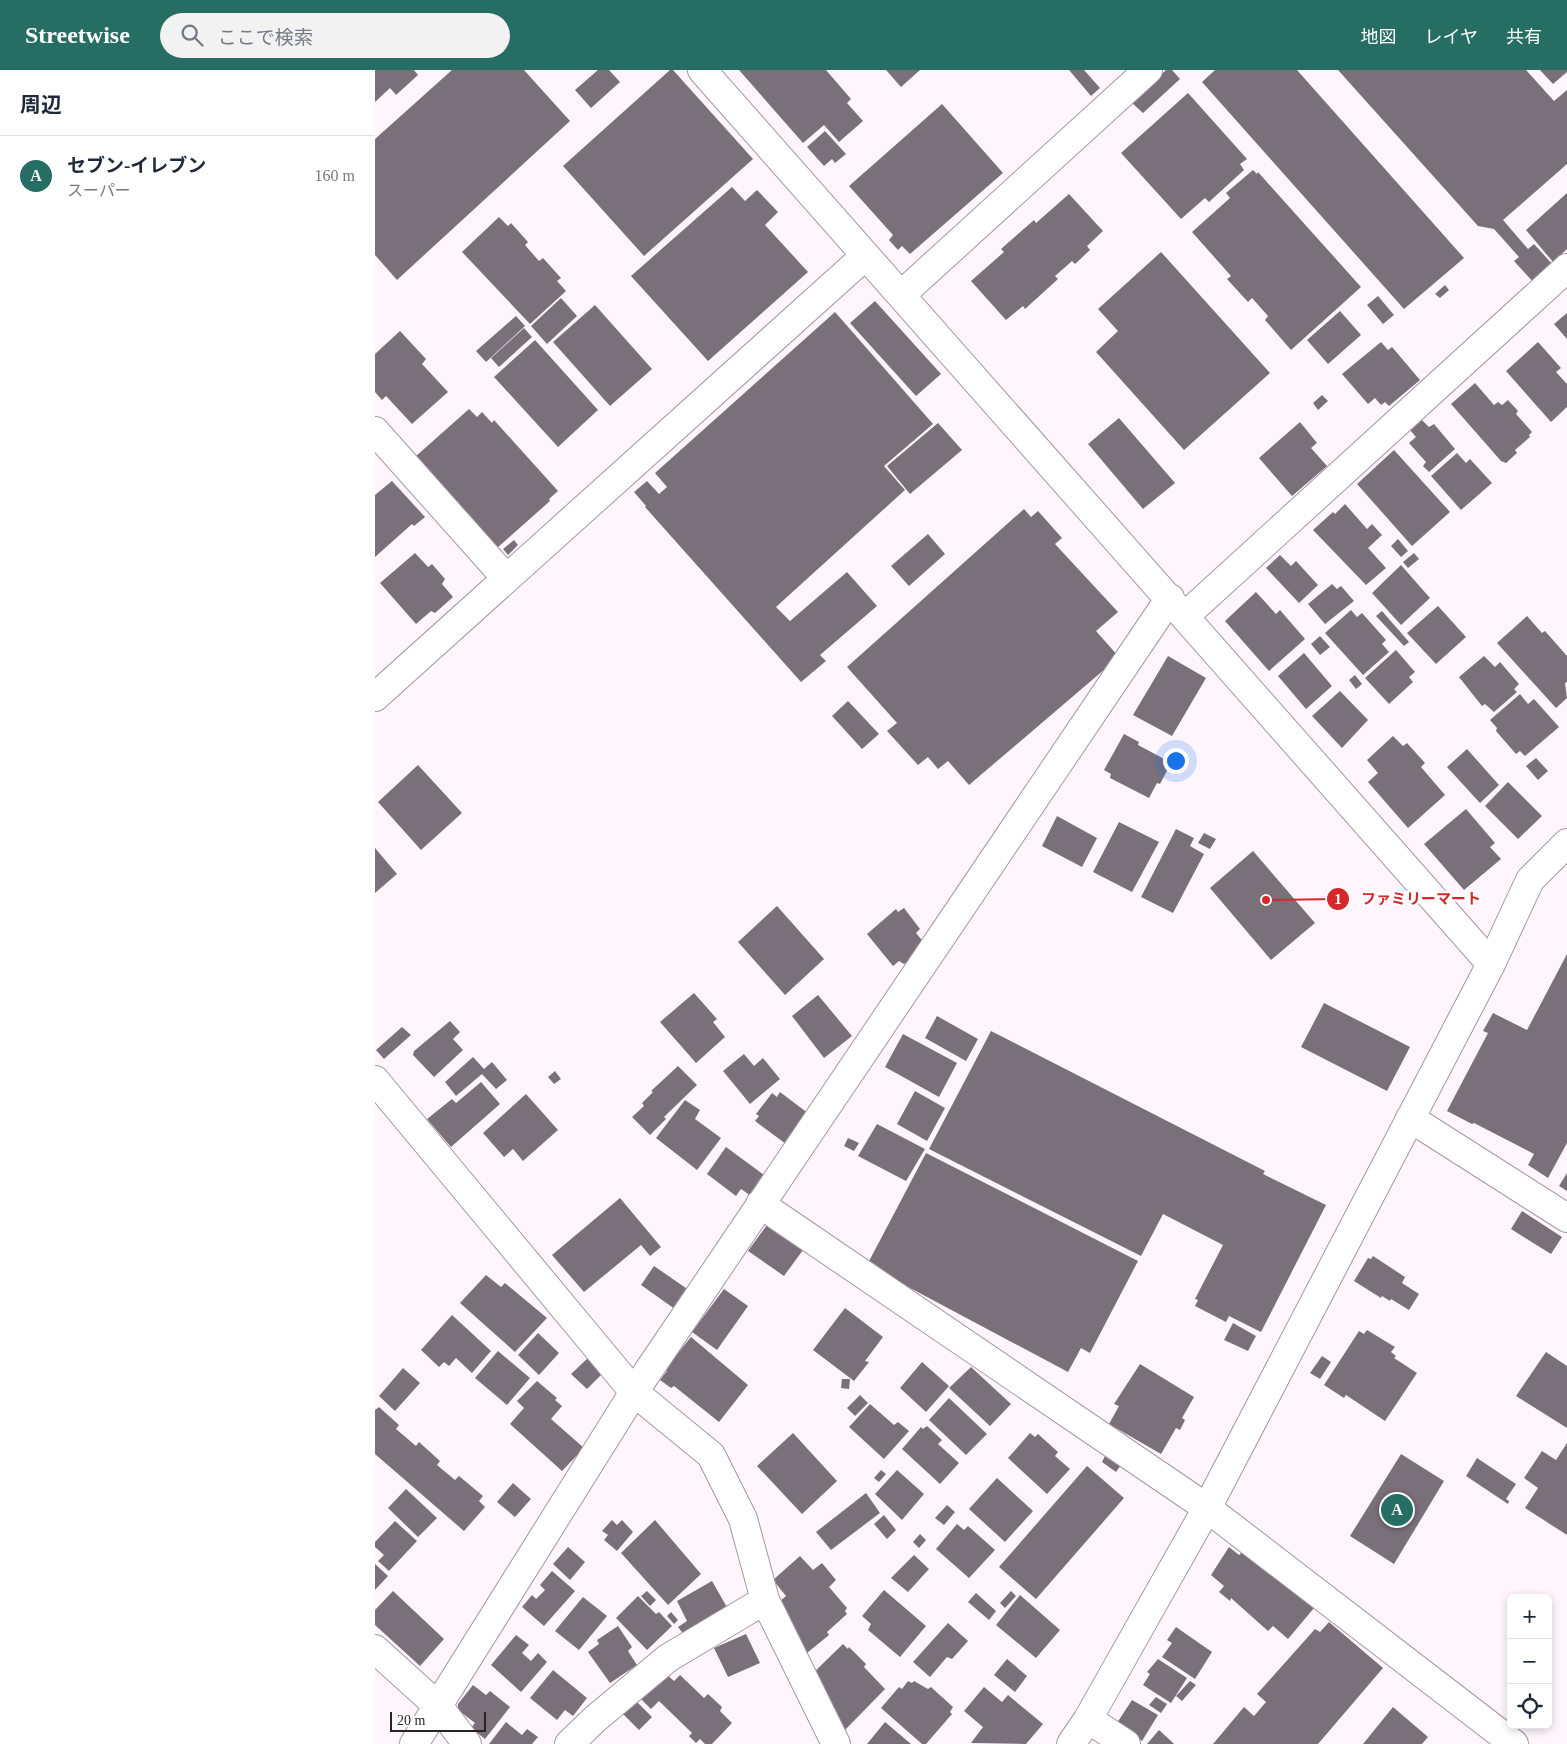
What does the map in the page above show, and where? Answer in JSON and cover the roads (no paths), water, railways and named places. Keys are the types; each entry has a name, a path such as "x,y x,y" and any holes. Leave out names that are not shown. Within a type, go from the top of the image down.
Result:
{"street":[{"path":"702,70 865,257 901,295 1178,607 1491,964"},
{"path":"901,295 1148,70"},
{"path":"375,696 865,257"},
{"path":"414,1744 439,1707 634,1392 760,1204 1178,607 1567,268"},
{"path":"375,431 506,578"},
{"path":"1071,1744 1207,1508 1491,964 1530,880 1567,843"},
{"path":"375,1080 634,1392 711,1455 743,1520 765,1600 835,1744"},
{"path":"1410,1118 1567,1218"},
{"path":"760,1204 1207,1508 1514,1744"},
{"path":"569,1744 595,1719 668,1658 765,1600"},
{"path":"375,1649 439,1707 467,1744"},
{"path":"1087,1719 1126,1744"}],"place":[{"name":"ファミリーマート","path":"1266,900"},
{"name":"セブン-イレブン","path":"1397,1510"}]}
